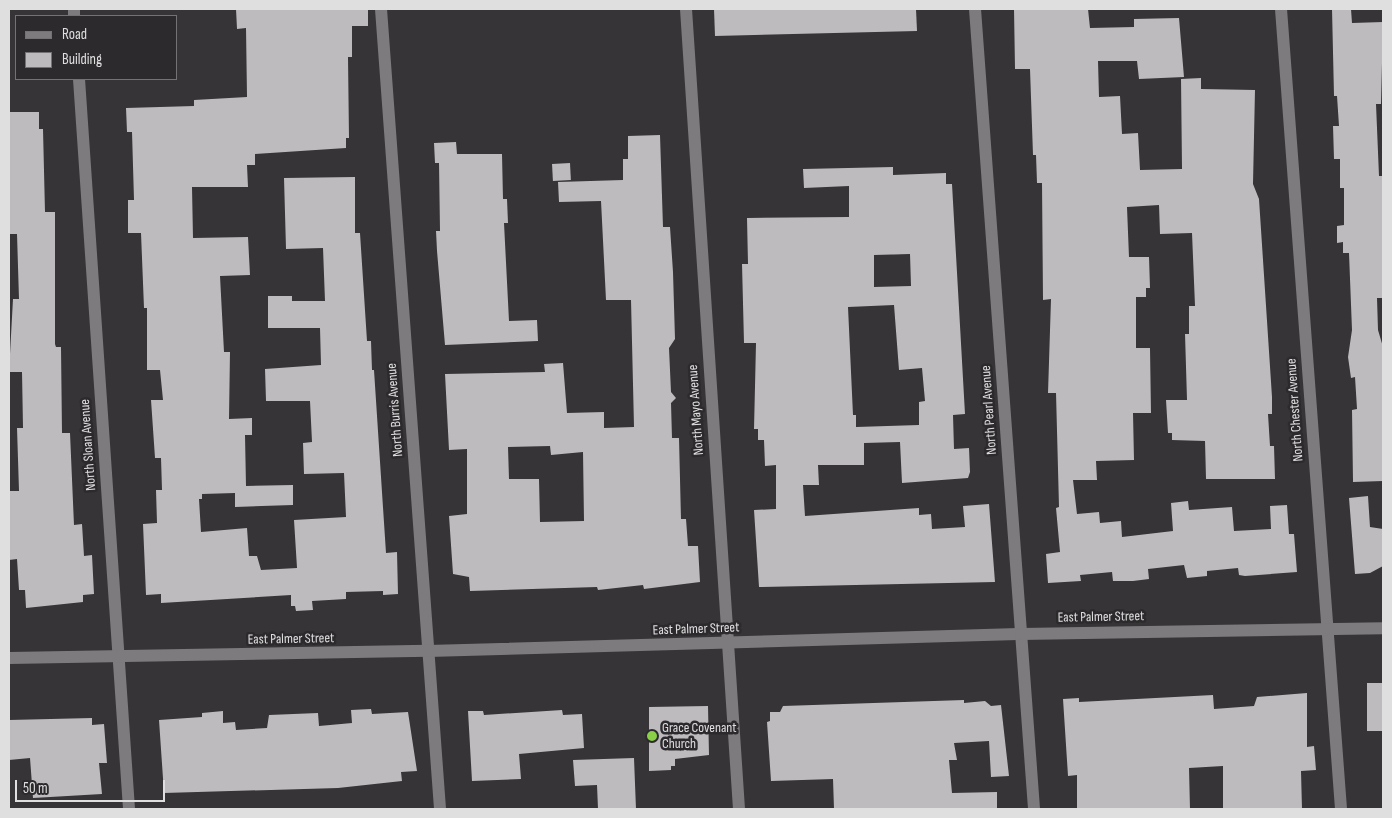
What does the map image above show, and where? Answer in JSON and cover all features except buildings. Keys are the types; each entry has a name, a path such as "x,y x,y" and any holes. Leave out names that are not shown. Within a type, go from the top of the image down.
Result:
{"street":[{"name":"North Burris Avenue","path":"381,9 440,809"},
{"name":"North Mayo Avenue","path":"686,9 738,809"},
{"name":"North Pearl Avenue","path":"975,9 1034,809"},
{"name":"North Chester Avenue","path":"1281,9 1340,809"},
{"name":"North Sloan Avenue","path":"79,80 117,657 129,809"},
{"name":"East Palmer Street","path":"9,658 428,651 1020,634 1383,628"}],"place":[{"name":"Grace Covenant Church","path":"652,736"}]}
